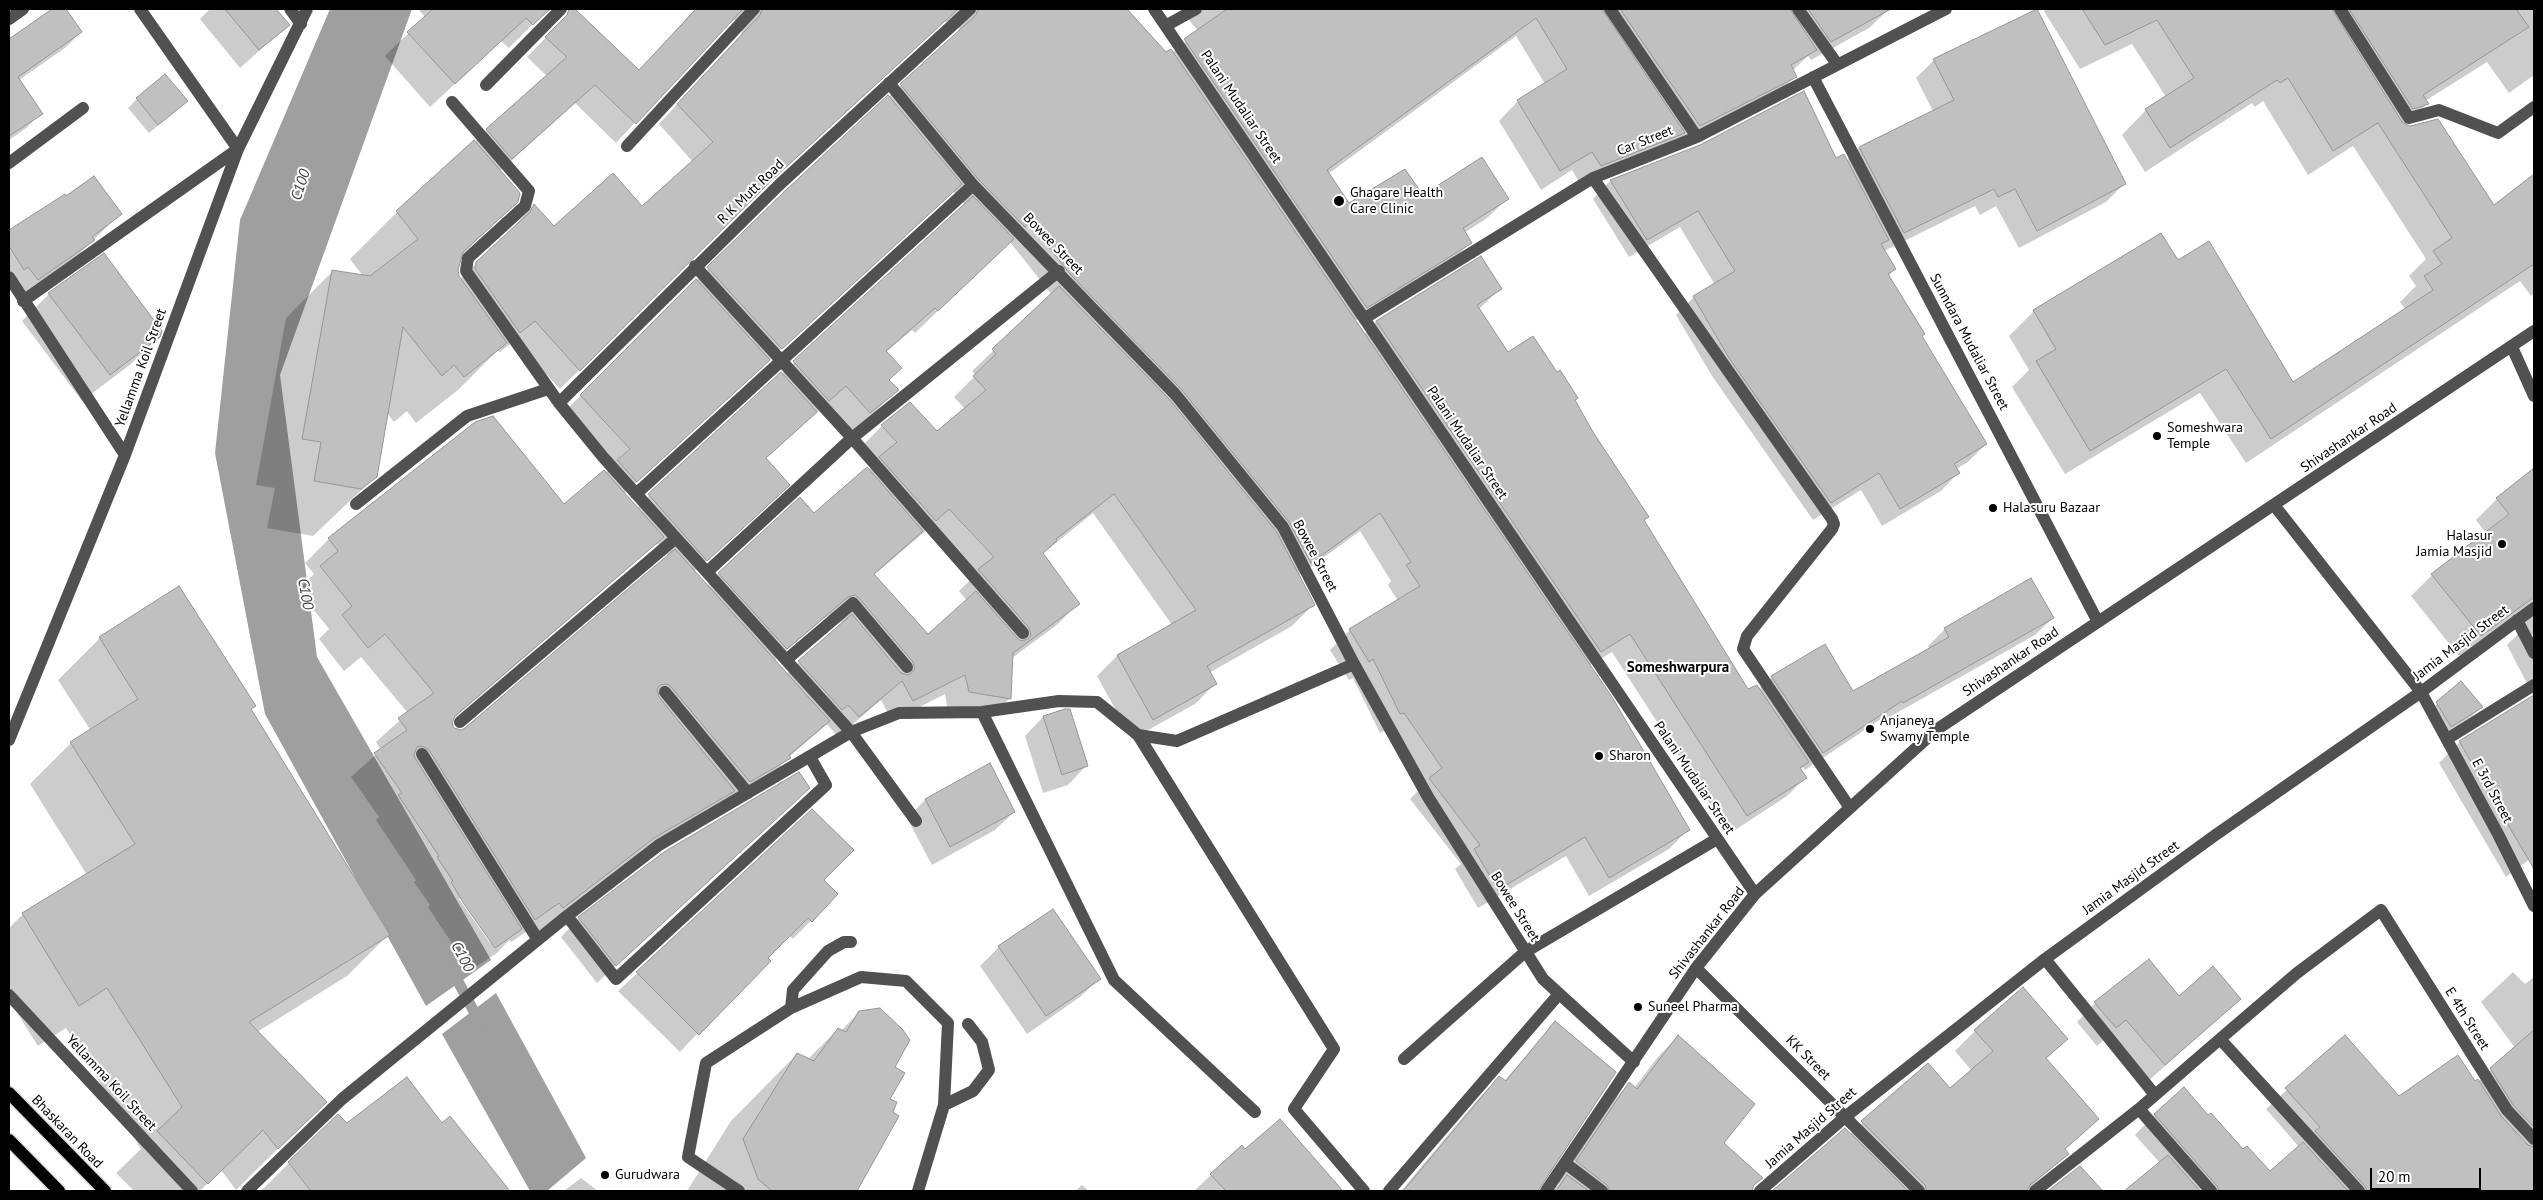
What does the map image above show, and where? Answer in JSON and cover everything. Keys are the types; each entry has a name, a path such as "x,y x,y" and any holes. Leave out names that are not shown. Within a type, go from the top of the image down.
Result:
{"main road":[{"name":"Bhaskaran Road","path":"9,1093 104,1191"},
{"path":"9,1140 59,1191"}],"street":[{"path":"9,19 23,9"},
{"path":"23,301 238,149 140,9"},
{"path":"290,9 301,24"},
{"name":"Yellamma Koil Street","path":"9,740 125,455 238,149 307,9"},
{"path":"486,85 561,9"},
{"path":"627,146 754,9"},
{"name":"R K Mutt Road","path":"558,403 695,266 970,9"},
{"name":"Palani Mudaliar Street","path":"1154,9 1755,894"},
{"path":"1167,26 1196,9"},
{"path":"1610,9 1697,137"},
{"path":"1798,9 1837,64"},
{"name":"Car Street","path":"1365,318 1593,178 1697,137 1946,9"},
{"path":"2340,9 2409,118 2440,110 2498,133 2534,107"},
{"name":"Sunndara Mudaliar Street","path":"1813,77 2098,622"},
{"name":"Bowee Street","path":"889,83 974,185 1059,271 1175,394 1283,527 1354,664 1428,797 1525,952 1543,979 1634,1062"},
{"path":"452,102 529,191 525,206 468,258 466,268 558,403 603,457 851,732 916,821"},
{"path":"9,162 83,108"},
{"path":"1593,178 1834,524 1747,636 1743,649 1850,808"},
{"path":"636,494 974,185"},
{"path":"695,266 852,438 1023,633"},
{"path":"707,572 852,438 1059,271"},
{"path":"9,277 125,455"},
{"name":"Shivashankar Road","path":"1546,1191 1696,968 1755,894 1936,730 2534,331"},
{"path":"2512,347 2534,396"},
{"path":"356,504 468,416 545,385"},
{"name":"E 3rd Street","path":"2274,506 2421,692 2534,906"},
{"path":"460,722 676,538"},
{"path":"786,660 854,603 907,667"},
{"name":"Jamia Masjid Street","path":"1760,1191 1844,1117 2045,959 2268,797 2421,692 2534,608"},
{"path":"2517,620 2534,652"},
{"path":"1138,735 1177,742 1354,664"},
{"path":"2446,739 2534,685"},
{"path":"665,692 748,793"},
{"path":"246,1191 342,1099 567,916 659,845 851,732 899,712 982,712 1059,701 1097,702 1138,735 1334,1049 1294,1109 1364,1191"},
{"path":"982,712 1114,980 1255,1112"},
{"path":"422,754 538,940"},
{"path":"567,916 616,979 826,785 810,757"},
{"path":"1404,1059 1525,952 1717,839"},
{"name":"E 4th Street","path":"2220,1039 2298,973 2381,910 2507,1110 2534,1139"},
{"path":"791,1008 793,990 828,951 844,942 851,942"},
{"path":"2045,959 2155,1095"},
{"name":"KK Street","path":"1696,968 1919,1191"},
{"path":"739,1191 688,1158 706,1063 791,1008 861,977 906,981 948,1023 944,1106 918,1191"},
{"name":"Yellamma Koil Street","path":"9,994 192,1191"},
{"path":"1389,1191 1559,994"},
{"path":"944,1106 973,1091 989,1070 982,1042 968,1024"},
{"path":"2035,1191 2139,1109 2220,1039 2359,1191"},
{"path":"2139,1109 2211,1191"},
{"path":"1565,1163 1602,1191"}],"water":[{"path":"330,9 412,9 280,375 317,657 491,960 426,1006 265,714 215,453 240,220"},
{"path":"496,993 586,1158 547,1191 530,1191 442,1034"}],"building":[{"path":"52,9 66,9 82,32 18,77 43,114 9,136 9,39"},
{"path":"225,9 276,9 290,25 259,50"},
{"path":"433,9 550,9 533,25 526,18 455,84 407,32"},
{"path":"569,9 575,9 639,70 696,9 743,9 636,124 595,85 512,159 486,129 567,57 545,37 567,15"},
{"path":"762,9 958,9 773,179 580,371 535,321 520,333 475,269 476,262 530,212 534,204 554,226 613,173 642,206 713,142 677,104 760,15"},
{"path":"978,9 1127,9 1166,52 1171,49 1612,697 1690,830 1609,878 1585,837 1498,890 1474,849 1480,845 1429,778 1442,768 1404,713 1400,714 1373,659 1369,662 1349,629 1420,586 1406,565 1411,562 1380,513 1311,563 1289,522 1181,389 1070,274 1030,223 1025,227 979,180 900,84 976,15"},
{"path":"1227,9 1602,9 1685,133 1601,166 1592,152 1560,171 1517,100 1567,69 1536,18 1327,170 1349,203 1405,169 1423,195 1482,157 1509,199 1463,228 1472,243 1367,308 1184,39"},
{"path":"1620,9 1790,9 1817,50 1791,65 1797,77 1700,126"},
{"path":"1808,9 1891,9 1831,42"},
{"path":"2037,9 2126,184 2037,231 2015,189 1998,197 1994,189 1904,233 1859,147 1954,100 1933,59"},
{"path":"2082,9 2332,9 2402,122 2410,126 2438,119 2494,205 2534,174 2534,264 2271,439 2226,369 2090,451 2036,361 2056,349 2033,310 2161,233 2178,260 2209,241 2293,382 2433,290 2424,276 2442,264 2433,251 2452,238 2378,123 2333,151 2288,78 2280,83 2277,80 2170,148 2145,109 2194,78 2157,20 2105,45"},
{"path":"2349,9 2516,9 2529,27 2423,95 2429,104 2413,109"},
{"path":"165,74 188,101 158,125 136,98"},
{"path":"1804,91 1836,158 1844,154 1889,240 1881,244 1896,269 1888,274 1925,334 1922,336 1987,444 1954,464 1960,473 1900,509 1879,473 1831,503 1729,358 1693,296 1735,271 1698,211 1647,240 1610,180 1700,145"},
{"path":"888,95 962,184 782,349 707,267"},
{"path":"474,140 520,193 518,202 463,252 458,270 459,276 507,343 464,377 454,365 442,376 403,327 377,477 361,489 314,481 321,442 302,439 332,270 370,276 418,239 396,211"},
{"path":"94,176 122,214 92,237 95,240 38,280 28,267 24,270 9,246 9,230 65,194 66,196"},
{"path":"973,196 1014,239 938,311 935,308 886,351 902,368 889,380 899,390 870,413 846,386 829,401 793,361"},
{"path":"104,253 162,331 160,337 110,375 48,293"},
{"path":"1481,256 1502,289 1477,305 1508,352 1533,336 1557,372 1560,370 1578,398 1575,400 1593,432 1649,517 1644,520 1748,689 1757,685 1809,762 1800,768 1807,778 1747,816 1630,634 1601,652 1376,321"},
{"path":"696,279 770,360 637,482 617,460 630,449 580,395"},
{"path":"1059,286 1169,399 1276,531 1315,605 1207,666 1217,684 1153,720 1117,655 1196,610 1114,494 1056,539 1057,541 1043,553 1080,604 1013,653 1011,699 969,692 965,675 913,701 902,681 859,717 848,705 842,710 798,661 852,614 901,673 909,675 915,669 913,662 859,598 855,595 848,597 787,649 718,573 800,497 814,513 867,467 923,531 874,574 928,634 976,591 1017,638 1021,641 1028,639 1031,635 1029,628 978,569 994,557 949,509 936,521 879,457 897,442 881,425 910,402 937,431 986,390 973,376 996,354 992,349"},
{"path":"781,372 817,412 766,458 790,485 707,561 648,494"},
{"path":"493,416 564,504 604,470 664,537 455,716 452,723 454,728 461,730 465,728 675,549 830,721 789,755 791,758 750,782 671,687 667,684 660,685 657,690 659,697 735,791 654,838 563,908 559,903 535,920 429,750 422,746 417,747 414,754 415,758 522,929 495,948 464,904 451,882 453,881 437,857 439,856 398,795 402,793 374,753 407,730 398,718 434,693 385,634 368,648 342,615 352,606 320,566 338,551 328,538 475,422"},
{"name":"Halasur Jamia Masjid","path":"2534,468 2534,597 2481,636 2431,574 2509,514 2496,498"},
{"path":"2031,578 2054,618 1903,703 1902,701 1823,753 1771,676 1825,644 1853,691 1949,637 1944,628"},
{"path":"179,586 256,706 251,709 390,935 249,1022 327,1102 278,1149 263,1130 208,1184 157,1131 182,1107 107,988 79,1006 22,913 135,844 70,742 138,699 99,637"},
{"path":"2461,681 2483,707 2451,727 2436,702"},
{"path":"2534,695 2534,869 2459,741"},
{"path":"1070,709 1088,766 1062,775 1043,716"},
{"path":"990,763 1015,812 950,847 925,799"},
{"path":"799,772 810,788 616,966 578,917 664,852"},
{"path":"812,809 854,850 824,880 838,894 812,922 808,918 768,958 771,961 699,1035 636,972"},
{"path":"1053,909 1101,979 1046,1016 998,946"},
{"path":"2149,959 2179,996 2213,966 2241,999 2165,1065 2126,1020 2116,1028 2094,1002"},
{"path":"2023,987 2068,1039 2046,1058 2099,1119 2065,1149 2069,1154 2030,1185 2027,1191 1927,1191 1925,1185 1861,1121 1928,1063 1950,1088 1993,1051 1974,1030"},
{"path":"880,1008 903,1030 910,1040 895,1067 905,1073 890,1099 897,1102 893,1112 899,1116 857,1191 772,1191 758,1179 743,1139 797,1053 814,1061 838,1028 846,1032 859,1011"},
{"path":"1555,1021 1616,1072 1538,1191 1403,1191 1499,1076 1506,1081"},
{"path":"2534,1030 2534,1127 2513,1105 2490,1068"},
{"path":"1678,1035 1755,1104 1724,1143 1763,1178 1754,1185 1752,1191 1610,1191 1607,1185 1576,1161 1629,1082 1637,1089"},
{"path":"2345,1035 2399,1096 2458,1055 2475,1081 2478,1079 2501,1116 2528,1145 2534,1147 2534,1191 2367,1191 2365,1186 2315,1131 2320,1127 2285,1088"},
{"path":"407,1077 442,1123 450,1116 510,1191 311,1191 288,1162 338,1114 347,1123"},
{"path":"2184,1087 2208,1115 2211,1113 2243,1149 2247,1146 2270,1171 2303,1142 2348,1191 2219,1191 2217,1186 2154,1114"},
{"path":"1280,1119 1343,1191 1226,1191 1210,1174 1242,1145 1245,1149"},
{"path":"1845,1128 1908,1191 1772,1191"},
{"path":"2168,1155 2200,1191 2124,1191"},
{"path":"2080,1166 2103,1191 2048,1191"},
{"path":"1567,1175 1589,1191 1556,1191"}],"waterway":[{"name":"C100","path":"452,970 480,1023"}],"place":[{"name":"Ghagare Health Care Clinic","path":"1339,201"},
{"name":"Someshwara Temple","path":"2157,436"},
{"name":"Halasuru Bazaar","path":"1993,508"},
{"name":"Halasur Jamia Masjid","path":"2502,544"},
{"name":"Anjaneya Swamy Temple","path":"1870,729"},
{"name":"Sharon","path":"1599,756"},
{"name":"Suneel Pharma","path":"1638,1007"},
{"name":"Gurudwara","path":"605,1175"}],"district":[{"name":"Someshwarpura","path":"1678,668"}]}
